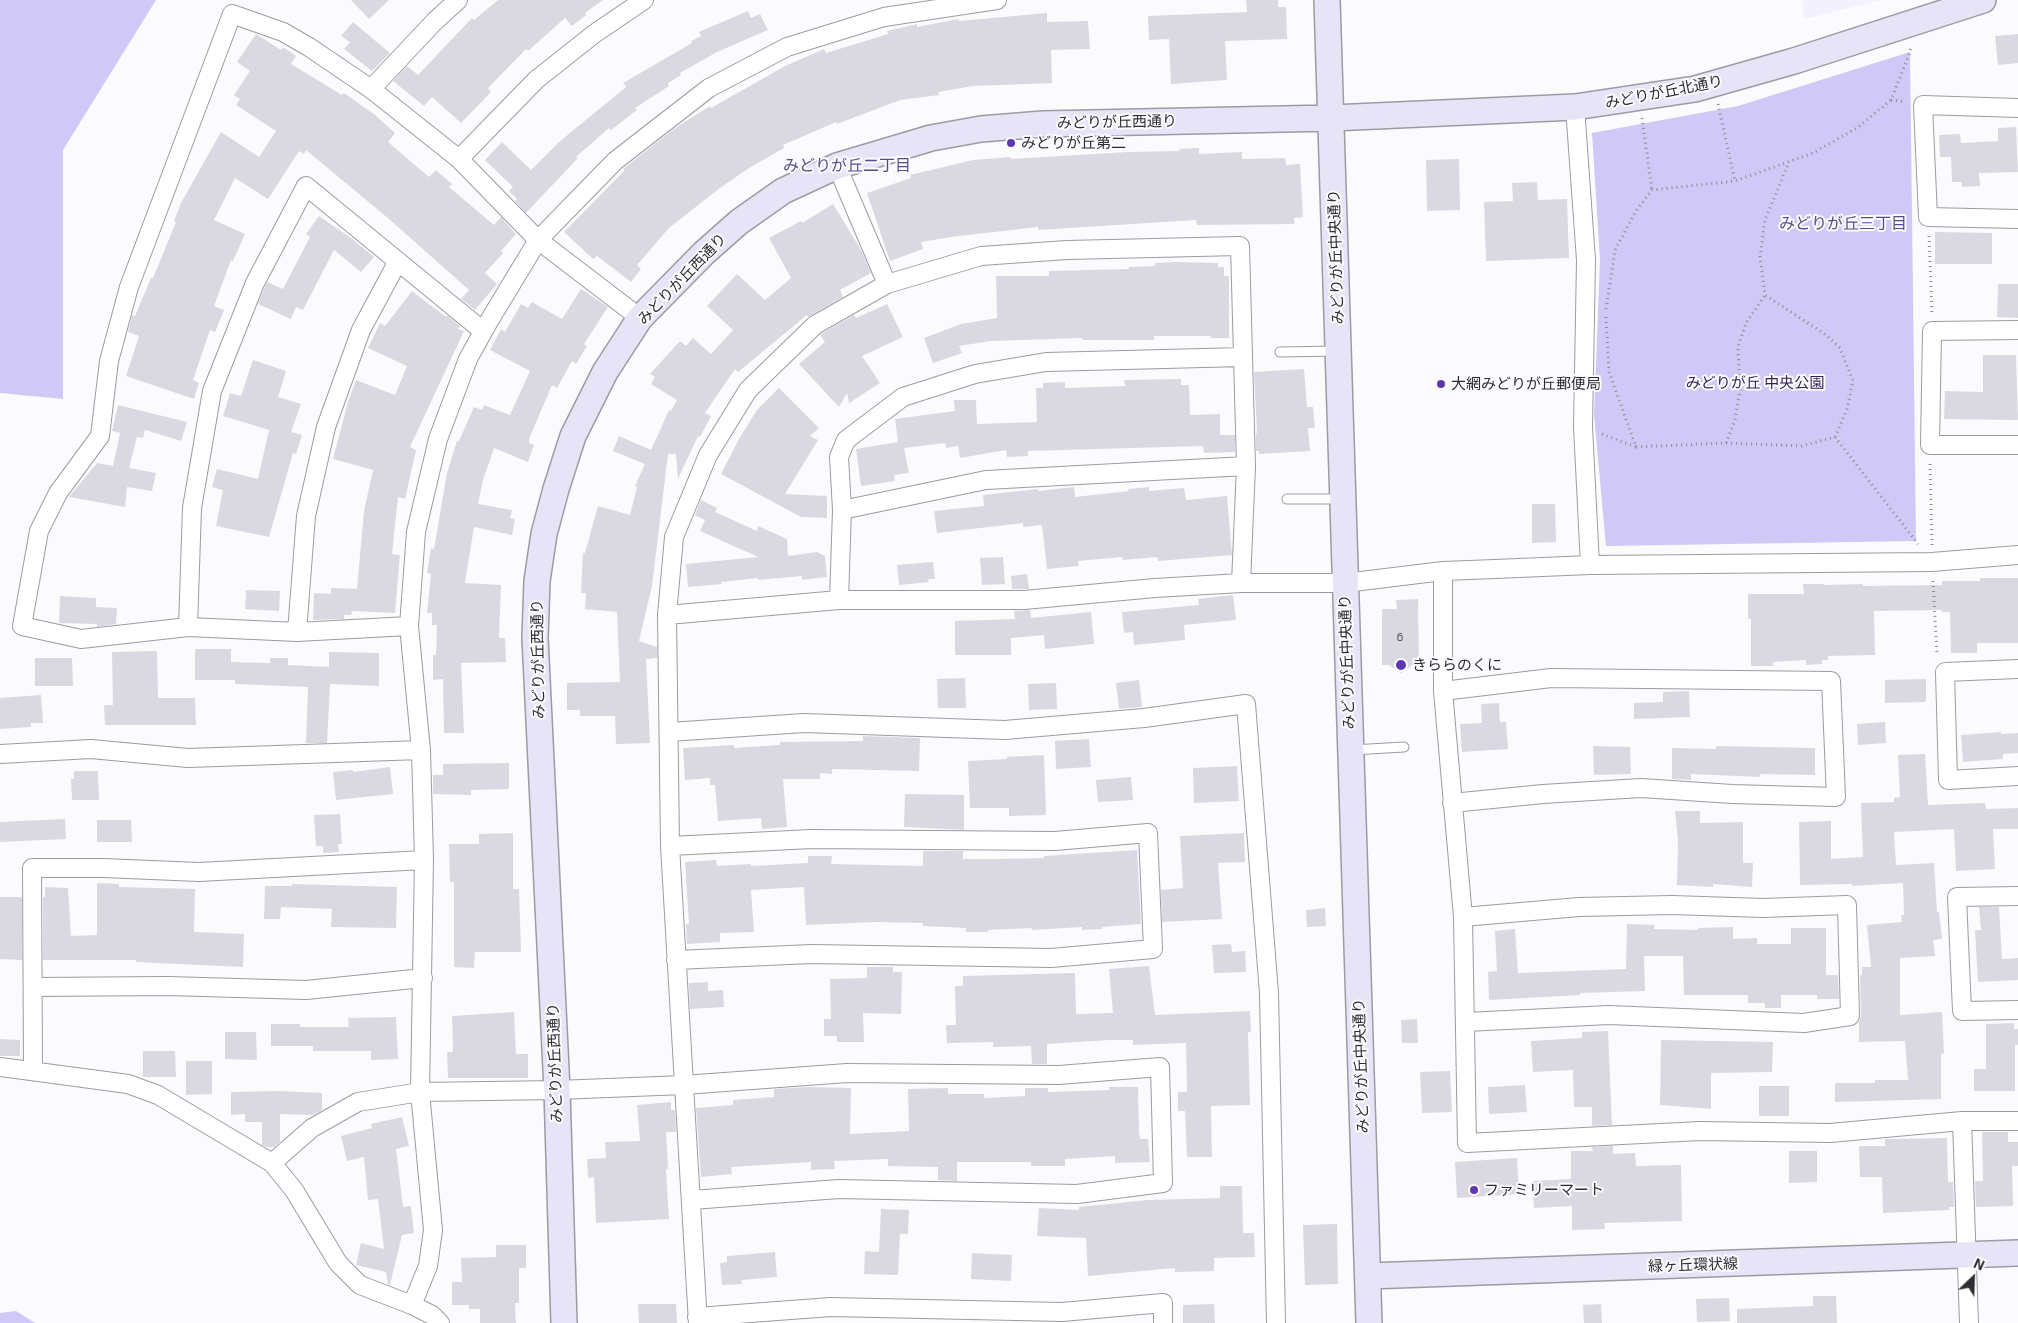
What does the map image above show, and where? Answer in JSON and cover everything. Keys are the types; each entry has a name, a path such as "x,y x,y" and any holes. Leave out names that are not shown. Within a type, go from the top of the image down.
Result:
{"street":[{"path":"372,90 435,21 458,0"},
{"path":"459,159 536,80 594,34 644,0"},
{"path":"412,1305 428,1266 433,1230 420,1092 424,860 421,750 409,626 416,532 438,440 468,359 483,330 538,240 615,161 709,88 787,47 884,17 997,0"},
{"name":"みどりが丘中央通り","path":"1327,0 1369,1323"},
{"name":"みどりが丘北通り","path":"1332,118 1575,108 1695,89 1794,61 1912,23 1958,4 1983,0"},
{"path":"409,626 297,632 188,627 81,639 22,626 39,531 58,493 100,436 109,361 128,287 232,14 284,32 372,90 459,159 538,240 640,318"},
{"path":"2018,108 1923,105 1928,217 2018,219"},
{"path":"1575,108 1586,260 1583,427 1590,565"},
{"name":"みどりが丘西通り","path":"564,1323 557,1090 535,638 537,582 544,534 573,436 605,372 640,318 704,253 739,222 783,191 837,166 931,138 982,129 1043,124 1332,118"},
{"path":"837,166 887,284"},
{"path":"188,627 192,508 212,391 255,283 306,186 483,330"},
{"path":"1164,1323 1163,1303 1062,1312 831,1306 698,1320 670,846 667,615 674,537 708,456 748,390 815,325 887,284 981,256 1067,250 1240,246 1246,466 1242,583"},
{"path":"297,632 306,516 326,428 361,330 398,261"},
{"path":"2018,330 1932,331 1930,445 2018,445"},
{"path":"839,600 842,510 839,457 846,440 903,398 976,374 1046,362 1243,357"},
{"path":"842,510 986,480 1246,466"},
{"path":"667,615 839,600 1024,600 1155,588 1242,583 1345,583 1443,572 1590,565 1932,562 2018,556"},
{"path":"1443,572 1443,691 1463,917 1467,1143 1700,1131 1830,1133 1962,1121 2018,1121"},
{"path":"2018,669 1945,672 1948,780 2018,776"},
{"path":"1443,691 1551,678 1831,681 1836,797 1732,794 1640,788 1543,794 1452,803"},
{"path":"668,732 804,723 1005,730 1144,718 1246,704 1269,993 1276,1323"},
{"path":"0,754 91,749 188,758 421,750"},
{"path":"670,846 812,839 1055,840 1148,833 1153,949 1051,958 812,954 676,960"},
{"path":"33,1071 32,868 103,868 199,872 424,860"},
{"path":"2018,896 1957,897 1962,1011 2018,1010"},
{"path":"1463,917 1579,907 1672,905 1763,908 1847,906 1849,970 1850,1016 1804,1023 1609,1015 1466,1022"},
{"path":"33,987 168,986 306,990 423,978"},
{"path":"0,1067 128,1084 158,1095 272,1163 294,1190 338,1263 360,1285 412,1305 432,1315 440,1323"},
{"path":"272,1163 312,1128 358,1102 420,1092 557,1090 684,1085 847,1073 1059,1074 1160,1068 1163,1183 1077,1194 839,1189 692,1200"},
{"path":"1962,1121 1970,1323"},
{"name":"緑ヶ丘環状線","path":"1368,1276 2018,1254"}],"lane":[{"path":"1280,352 1339,351"},
{"path":"1287,500 1342,499"},
{"path":"1350,750 1404,748"}],"path":[{"path":"1652,190 1735,181 1813,153 1857,128 1890,100 1910,52 1912,23"},
{"path":"1713,84 1735,181"},
{"path":"1636,447 1608,372 1606,310 1615,250 1636,211 1652,190 1639,98"},
{"path":"1726,443 1735,420 1740,390 1738,347 1746,323 1765,296 1760,257 1765,220 1788,162"},
{"path":"1928,217 1932,331"},
{"path":"1765,296 1826,335 1840,348 1853,381 1847,409 1835,437"},
{"path":"1583,427 1636,447 1726,443 1802,446 1835,437"},
{"path":"1835,437 1932,562"},
{"path":"1930,445 1932,562 1937,666 1945,672"}],"shaded area":[{"path":"1802,0 1882,0 1804,19"}],"green space":[{"path":"0,0 156,0 63,150 63,399 0,393"},
{"name":"みどりが丘 中央公園","path":"1910,52 1916,541 1606,546 1594,415 1600,260 1592,133 1738,106"},
{"path":"16,1311 35,1323 0,1323 0,1313"}],"building":[{"path":"351,0 389,0 369,19"},
{"path":"498,0 603,0 585,13 586,15 572,26 565,18 528,51 526,49 488,88 491,92 461,123 432,97 424,106 393,81 407,66 418,75 472,18 474,20"},
{"path":"1246,0 1278,0 1278,7 1286,7 1287,39 1225,41 1227,80 1171,84 1169,39 1149,40 1148,16 1247,12"},
{"path":"748,11 751,18 760,14 768,30 717,52 680,73 681,75 668,83 669,86 635,108 637,110 611,130 609,128 576,157 578,158 526,213 509,191 513,187 485,160 502,142 531,170 559,142 626,87 623,83 692,43 691,41 701,36 699,32"},
{"path":"1047,13 1047,22 1088,21 1090,49 1051,50 1052,83 973,86 938,92 939,95 900,100 837,124 836,122 783,145 784,148 749,168 720,188 669,228 637,265 641,269 631,282 597,256 593,259 564,232 625,170 623,169 675,128 710,106 711,108 785,66 824,49 826,53 888,34 887,31 917,24 917,27 958,19 959,21"},
{"path":"353,22 390,53 372,71 344,49 350,42 341,36"},
{"path":"256,34 281,50 283,47 296,56 291,64 342,95 344,93 374,114 395,133 388,142 429,177 436,170 452,184 449,187 494,225 501,217 516,234 501,251 503,253 485,273 497,284 475,310 461,299 469,290 389,219 306,150 304,154 299,151 268,199 235,178 214,220 245,234 233,261 231,260 214,306 224,310 215,332 210,330 193,380 199,383 194,399 126,376 139,336 128,332 132,315 135,316 151,278 153,278 176,222 174,221 181,203 221,132 259,157 276,131 236,105 240,99 234,95 250,71 237,62"},
{"path":"2018,34 2018,63 1998,65 1995,36"},
{"path":"2016,127 2018,172 1979,173 1980,186 1962,187 1962,182 1952,182 1951,157 1940,157 1939,135 1960,134 1961,143 1998,141 1998,128"},
{"path":"1199,148 1199,154 1242,152 1242,159 1285,158 1286,165 1300,164 1303,217 1294,218 1294,224 1197,225 1196,220 1038,230 1038,227 921,242 923,249 890,261 867,193 911,178 910,175 973,160 1180,151 1179,149"},
{"path":"1459,159 1460,210 1427,211 1426,160"},
{"path":"1537,182 1538,200 1567,199 1569,258 1486,261 1484,202 1513,201 1512,183"},
{"path":"833,204 861,250 871,273 840,290 843,297 808,317 807,315 738,372 735,369 705,413 711,416 700,437 698,436 678,479 676,454 668,454 652,586 639,641 657,647 657,658 646,659 650,743 616,744 615,716 580,716 580,710 567,710 567,683 620,682 617,612 585,609 586,593 581,593 583,553 585,553 598,506 630,515 637,487 635,486 645,464 613,451 619,436 651,450 669,410 671,411 677,400 651,384 655,377 650,374 680,341 686,346 693,338 711,354 733,330 707,306 737,274 765,300 791,278 769,238 801,221 802,223"},
{"path":"319,216 374,257 361,272 334,250 303,310 296,307 291,319 258,304 267,282 283,289 310,237 306,234"},
{"path":"1935,232 1992,233 1992,264 1935,264"},
{"path":"1155,263 1218,263 1218,267 1224,267 1224,276 1229,276 1229,338 1211,338 1211,336 1154,336 1154,340 1083,340 1082,338 991,341 959,346 962,353 933,363 924,338 961,324 997,318 996,276 1049,276 1049,271 1129,269 1129,267 1155,266"},
{"path":"1998,284 2018,284 2018,318 1997,317"},
{"path":"581,289 608,307 584,344 587,346 576,364 572,361 557,388 552,385 529,439 529,443 534,445 528,462 494,448 483,480 478,504 512,510 510,518 515,519 512,535 474,527 465,583 501,585 499,638 505,638 506,662 461,663 464,733 444,733 443,679 433,680 433,655 436,655 437,625 432,625 432,613 427,613 431,574 427,573 431,548 434,549 447,473 457,441 459,441 474,407 482,410 484,405 510,415 530,371 490,350 501,329 505,332 521,304 528,308 532,302 562,319"},
{"path":"412,291 446,317 447,315 460,326 458,329 464,331 410,447 416,450 405,499 398,497 392,554 400,555 395,613 352,611 351,615 344,615 344,619 313,620 314,593 331,594 331,588 357,589 364,511 373,470 333,459 348,402 356,380 395,395 407,366 368,348 380,323 385,326"},
{"path":"887,304 903,337 862,356 880,383 849,403 847,393 839,407 799,364 825,342 821,334 854,315 856,318"},
{"path":"1983,355 2016,355 2018,420 1944,419 1945,391 1983,392"},
{"path":"253,360 286,371 278,397 301,404 291,432 302,435 296,454 293,453 269,537 216,526 223,490 212,487 217,469 258,479 269,430 223,416 230,393 241,396"},
{"path":"1304,369 1307,407 1313,407 1315,428 1308,428 1310,451 1259,454 1259,451 1256,451 1254,372"},
{"path":"1181,379 1181,385 1189,385 1190,415 1220,414 1220,435 1235,435 1235,452 1204,453 1203,446 1028,451 1028,456 1007,457 1006,450 960,458 958,446 946,448 945,443 904,448 909,473 894,475 895,481 861,486 856,449 898,442 895,419 955,411 954,400 976,400 977,424 1037,422 1036,388 1043,388 1043,383 1065,382 1065,388 1125,386 1124,380"},
{"path":"779,388 819,428 810,436 818,440 785,494 827,496 827,518 801,517 721,474 757,410"},
{"path":"118,405 187,422 181,441 145,430 143,438 137,437 129,468 156,473 152,491 127,487 125,507 69,497 97,463 113,466 120,433 112,431"},
{"path":"1074,487 1075,497 1149,487 1149,491 1184,488 1186,500 1227,496 1232,555 1158,561 1157,557 1123,560 1122,557 1078,561 1079,566 1047,569 1042,525 1023,527 1023,523 937,533 934,511 984,506 983,495"},
{"path":"701,500 717,508 715,512 757,531 758,526 787,539 788,556 817,552 825,556 827,577 802,580 802,576 758,580 758,578 688,587 686,564 758,557 700,531 705,520 695,515"},
{"path":"1532,504 1555,504 1556,542 1532,543"},
{"path":"1003,557 1005,584 982,585 980,558"},
{"path":"933,562 935,579 928,579 929,582 899,585 897,565"},
{"path":"1027,574 1029,589 1012,589 1011,576"},
{"path":"1980,578 2018,578 2018,643 1977,643 1977,653 1951,653 1950,612 1942,612 1942,610 1874,611 1875,655 1828,656 1828,660 1822,660 1822,664 1806,665 1806,660 1773,662 1773,666 1751,666 1751,619 1748,619 1748,594 1804,594 1803,584 1863,584 1863,586 1942,585 1942,581 1980,581"},
{"path":"246,590 280,591 279,611 245,609"},
{"path":"1233,595 1236,620 1184,625 1185,640 1134,645 1133,632 1124,633 1122,612 1199,605 1198,599"},
{"path":"60,596 96,598 96,607 117,608 116,624 97,627 97,624 59,623"},
{"path":"1418,599 1419,665 1413,665 1401,673 1389,665 1382,665 1382,609 1397,609 1396,600"},
{"path":"1030,610 1031,618 1091,612 1094,644 1045,649 1044,635 1011,638 1011,655 955,655 955,621 1015,619 1014,611"},
{"path":"195,649 231,649 231,662 270,663 270,658 288,658 288,665 329,667 329,652 379,653 379,686 330,684 327,743 306,743 308,687 235,684 235,680 195,680"},
{"path":"157,651 158,698 195,698 196,725 105,725 104,705 113,705 112,652"},
{"path":"35,658 72,658 73,686 35,686"},
{"path":"965,678 966,708 938,708 937,679"},
{"path":"1926,679 1926,702 1885,703 1885,680"},
{"path":"1139,680 1142,707 1119,709 1116,683"},
{"path":"1056,683 1057,709 1029,710 1028,684"},
{"path":"1689,691 1690,717 1634,719 1634,703 1663,702 1663,692"},
{"path":"41,695 43,723 31,723 31,727 0,729 0,698"},
{"path":"1499,703 1500,722 1506,722 1508,749 1462,752 1460,724 1482,723 1481,704"},
{"path":"1885,722 1886,743 1858,745 1857,724"},
{"path":"2001,732 2001,734 2018,733 2018,753 2003,754 2003,759 1963,762 1961,735"},
{"path":"863,736 920,738 919,771 832,769 832,774 820,773 820,779 783,779 787,827 762,829 761,818 718,821 715,785 710,785 710,778 685,780 683,748 734,745 734,748 780,745 780,742 863,741"},
{"path":"1089,739 1091,767 1056,769 1055,741"},
{"path":"1593,746 1630,747 1631,774 1594,775"},
{"path":"1716,746 1815,748 1815,775 1760,774 1760,777 1691,774 1691,780 1672,779 1672,748 1716,749"},
{"path":"1925,754 1928,805 1985,803 1986,809 2018,808 2018,829 1993,829 1995,869 1956,871 1954,829 1894,832 1896,865 1934,863 1937,912 1939,912 1942,939 1933,940 1935,956 1900,958 1900,1015 1942,1012 1944,1053 1941,1054 1941,1099 1835,1102 1835,1083 1875,1083 1875,1080 1908,1080 1905,1041 1859,1042 1859,1022 1861,1016 1860,975 1862,975 1862,967 1871,967 1867,925 1902,922 1901,915 1904,915 1903,883 1852,886 1852,884 1800,885 1799,822 1831,821 1831,859 1863,857 1861,803 1894,802 1894,798 1900,797 1898,755"},
{"path":"1044,755 1046,815 1009,816 1009,808 970,808 968,761"},
{"path":"509,763 509,789 471,790 471,795 433,794 433,775 443,775 443,764"},
{"path":"1237,766 1239,801 1194,803 1193,768"},
{"path":"390,767 393,794 336,800 333,772 353,770 353,772"},
{"path":"74,771 98,771 99,800 72,800 71,779 74,779"},
{"path":"1131,777 1133,800 1098,802 1096,780"},
{"path":"905,794 964,795 964,830 904,827"},
{"path":"1675,811 1700,811 1700,823 1743,822 1743,863 1753,863 1752,887 1713,884 1713,887 1677,885 1678,840"},
{"path":"340,814 342,844 338,844 339,852 323,853 323,846 316,846 314,815"},
{"path":"65,819 66,839 0,842 0,822"},
{"path":"97,820 131,820 132,842 97,842"},
{"path":"513,833 513,889 519,889 521,952 475,952 474,968 454,967 454,882 450,882 449,844 479,844 479,834"},
{"path":"1244,833 1245,862 1218,863 1222,919 1162,922 1161,890 1183,888 1180,836"},
{"path":"1137,850 1141,924 1102,927 1102,929 1082,930 1082,927 1032,930 1032,928 988,930 988,932 966,932 966,928 923,926 923,923 875,922 806,925 804,887 751,890 754,932 720,933 720,942 687,944 686,924 689,924 685,862 716,860 717,866 751,864 751,866 808,863 808,856 832,856 831,864 923,866 923,851 963,851 963,859 998,859 1044,858 1044,856"},
{"path":"97,883 119,884 119,887 195,889 194,932 244,934 243,967 136,962 136,960 43,960 43,897 45,897 45,887 68,888 71,936 97,935"},
{"path":"292,884 397,887 396,928 331,927 332,909 281,907 280,919 264,919 265,886 292,886"},
{"path":"0,897 22,897 22,960 0,959"},
{"path":"1979,907 1999,907 2002,959 2018,958 2018,980 1978,982 1975,930 1981,930"},
{"path":"1325,908 1326,926 1307,927 1306,910"},
{"path":"1627,924 1654,925 1654,929 1698,930 1698,928 1733,927 1733,939 1757,938 1757,944 1791,944 1791,928 1826,928 1826,975 1838,975 1839,999 1817,999 1817,995 1781,995 1781,1008 1765,1008 1765,1003 1748,1003 1748,995 1684,995 1683,956 1644,956 1645,991 1580,993 1580,995 1489,1000 1488,972 1497,971 1495,931 1515,929 1518,973 1626,969"},
{"path":"1231,944 1232,952 1245,951 1246,972 1214,973 1212,945"},
{"path":"1149,966 1155,1015 1250,1011 1251,1032 1248,1032 1250,1105 1211,1106 1212,1157 1187,1157 1185,1111 1178,1111 1178,1092 1187,1092 1186,1043 1133,1045 1133,1040 1110,1040 1047,1044 1047,1064 1032,1064 1031,1046 993,1047 993,1042 947,1043 946,1025 956,1025 955,986 963,986 963,976 1075,973 1076,1014 1113,1013 1109,969"},
{"path":"867,967 893,967 893,972 902,972 901,1014 863,1013 864,1042 837,1042 837,1036 824,1036 824,1019 831,1019 830,979 867,978"},
{"path":"708,982 708,991 723,990 724,1007 690,1009 689,983"},
{"path":"514,1012 516,1054 528,1054 528,1078 448,1078 447,1052 453,1052 452,1016"},
{"path":"396,1017 398,1059 371,1060 371,1051 313,1051 313,1046 271,1046 271,1024 300,1024 300,1027 349,1027 348,1018"},
{"path":"1417,1019 1418,1043 1402,1043 1401,1020"},
{"path":"2014,1023 2014,1029 2018,1029 2018,1045 2015,1045 2015,1091 1974,1091 1974,1069 1986,1069 1986,1024"},
{"path":"1608,1031 1612,1125 1592,1126 1592,1107 1574,1107 1573,1070 1533,1072 1531,1041 1582,1038 1582,1032"},
{"path":"225,1032 256,1032 257,1060 225,1059"},
{"path":"0,1039 20,1040 20,1056 0,1056"},
{"path":"1661,1040 1773,1042 1772,1072 1711,1073 1711,1109 1660,1105"},
{"path":"143,1051 175,1051 176,1077 143,1077"},
{"path":"186,1061 212,1061 212,1094 186,1095"},
{"path":"1450,1071 1452,1112 1422,1113 1420,1072"},
{"path":"1525,1085 1527,1112 1489,1114 1488,1087"},
{"path":"1759,1086 1789,1086 1789,1116 1759,1116"},
{"path":"808,1087 851,1088 850,1134 909,1131 908,1089 948,1088 948,1094 984,1094 984,1098 1025,1096 1025,1088 1048,1088 1048,1092 1109,1090 1109,1087 1138,1087 1140,1139 1148,1139 1150,1162 1115,1163 1115,1156 1065,1159 1065,1166 1031,1166 1031,1162 957,1162 957,1181 938,1180 938,1167 888,1166 888,1159 834,1161 835,1169 811,1170 811,1162 731,1167 732,1174 701,1177 696,1108 733,1105 733,1100 774,1097 774,1089"},
{"path":"279,1091 322,1093 322,1110 313,1115 280,1114 280,1142 274,1147 266,1147 262,1145 262,1122 245,1122 245,1114 231,1115 231,1092"},
{"path":"671,1102 671,1110 675,1110 676,1132 666,1132 669,1219 596,1223 594,1177 588,1178 587,1159 606,1158 605,1142 640,1141 637,1105"},
{"path":"402,1117 409,1146 396,1149 403,1207 411,1206 414,1233 402,1235 390,1285 388,1284 386,1272 356,1265 361,1243 384,1249 378,1199 368,1200 364,1157 347,1161 341,1136 372,1128 371,1124"},
{"path":"1982,1132 2008,1132 2008,1142 2018,1142 2018,1166 2012,1166 2013,1206 1976,1207 1975,1181 1983,1181"},
{"path":"1947,1138 1948,1182 1953,1182 1954,1207 1949,1207 1949,1210 1883,1213 1882,1177 1860,1177 1859,1146 1885,1146 1885,1139"},
{"path":"1613,1146 1613,1154 1635,1153 1636,1166 1681,1165 1682,1221 1604,1223 1605,1229 1572,1230 1572,1206 1534,1208 1532,1181 1571,1179 1571,1151 1593,1151 1592,1147"},
{"path":"1789,1151 1817,1151 1817,1182 1789,1183"},
{"path":"1517,1158 1519,1194 1457,1198 1455,1162"},
{"path":"1220,1186 1242,1186 1243,1233 1254,1233 1255,1257 1214,1258 1214,1271 1175,1272 1175,1268 1088,1276 1086,1238 1037,1236 1039,1208 1079,1210 1079,1207 1148,1200 1220,1198"},
{"path":"881,1209 909,1210 908,1234 900,1234 898,1275 864,1274 865,1251 879,1252"},
{"path":"1337,1224 1338,1284 1305,1285 1303,1225"},
{"path":"496,1245 526,1245 526,1268 519,1268 519,1303 515,1303 516,1323 480,1323 480,1309 469,1309 469,1305 452,1305 452,1282 462,1282 461,1258 496,1257"},
{"path":"775,1252 777,1277 741,1280 742,1284 722,1285 720,1263 727,1262 727,1256"},
{"path":"972,1253 1012,1255 1011,1281 971,1279"},
{"path":"1813,1296 1836,1296 1837,1323 1737,1323 1737,1309 1813,1306"},
{"path":"1729,1298 1730,1321 1697,1322 1696,1299"},
{"path":"638,1304 676,1304 677,1323 639,1323"},
{"path":"1214,1304 1215,1323 1183,1323 1183,1305"},
{"path":"1601,1304 1602,1323 1584,1323 1583,1305"}],"place":[{"name":"みどりが丘第二","path":"1011,143"},
{"name":"大網みどりが丘郵便局","path":"1441,384"},
{"name":"きららのくに","path":"1401,665"},
{"name":"ファミリーマート","path":"1474,1190"}],"district":[{"name":"みどりが丘二丁目","path":"847,166"},
{"name":"みどりが丘三丁目","path":"1843,224"}]}
